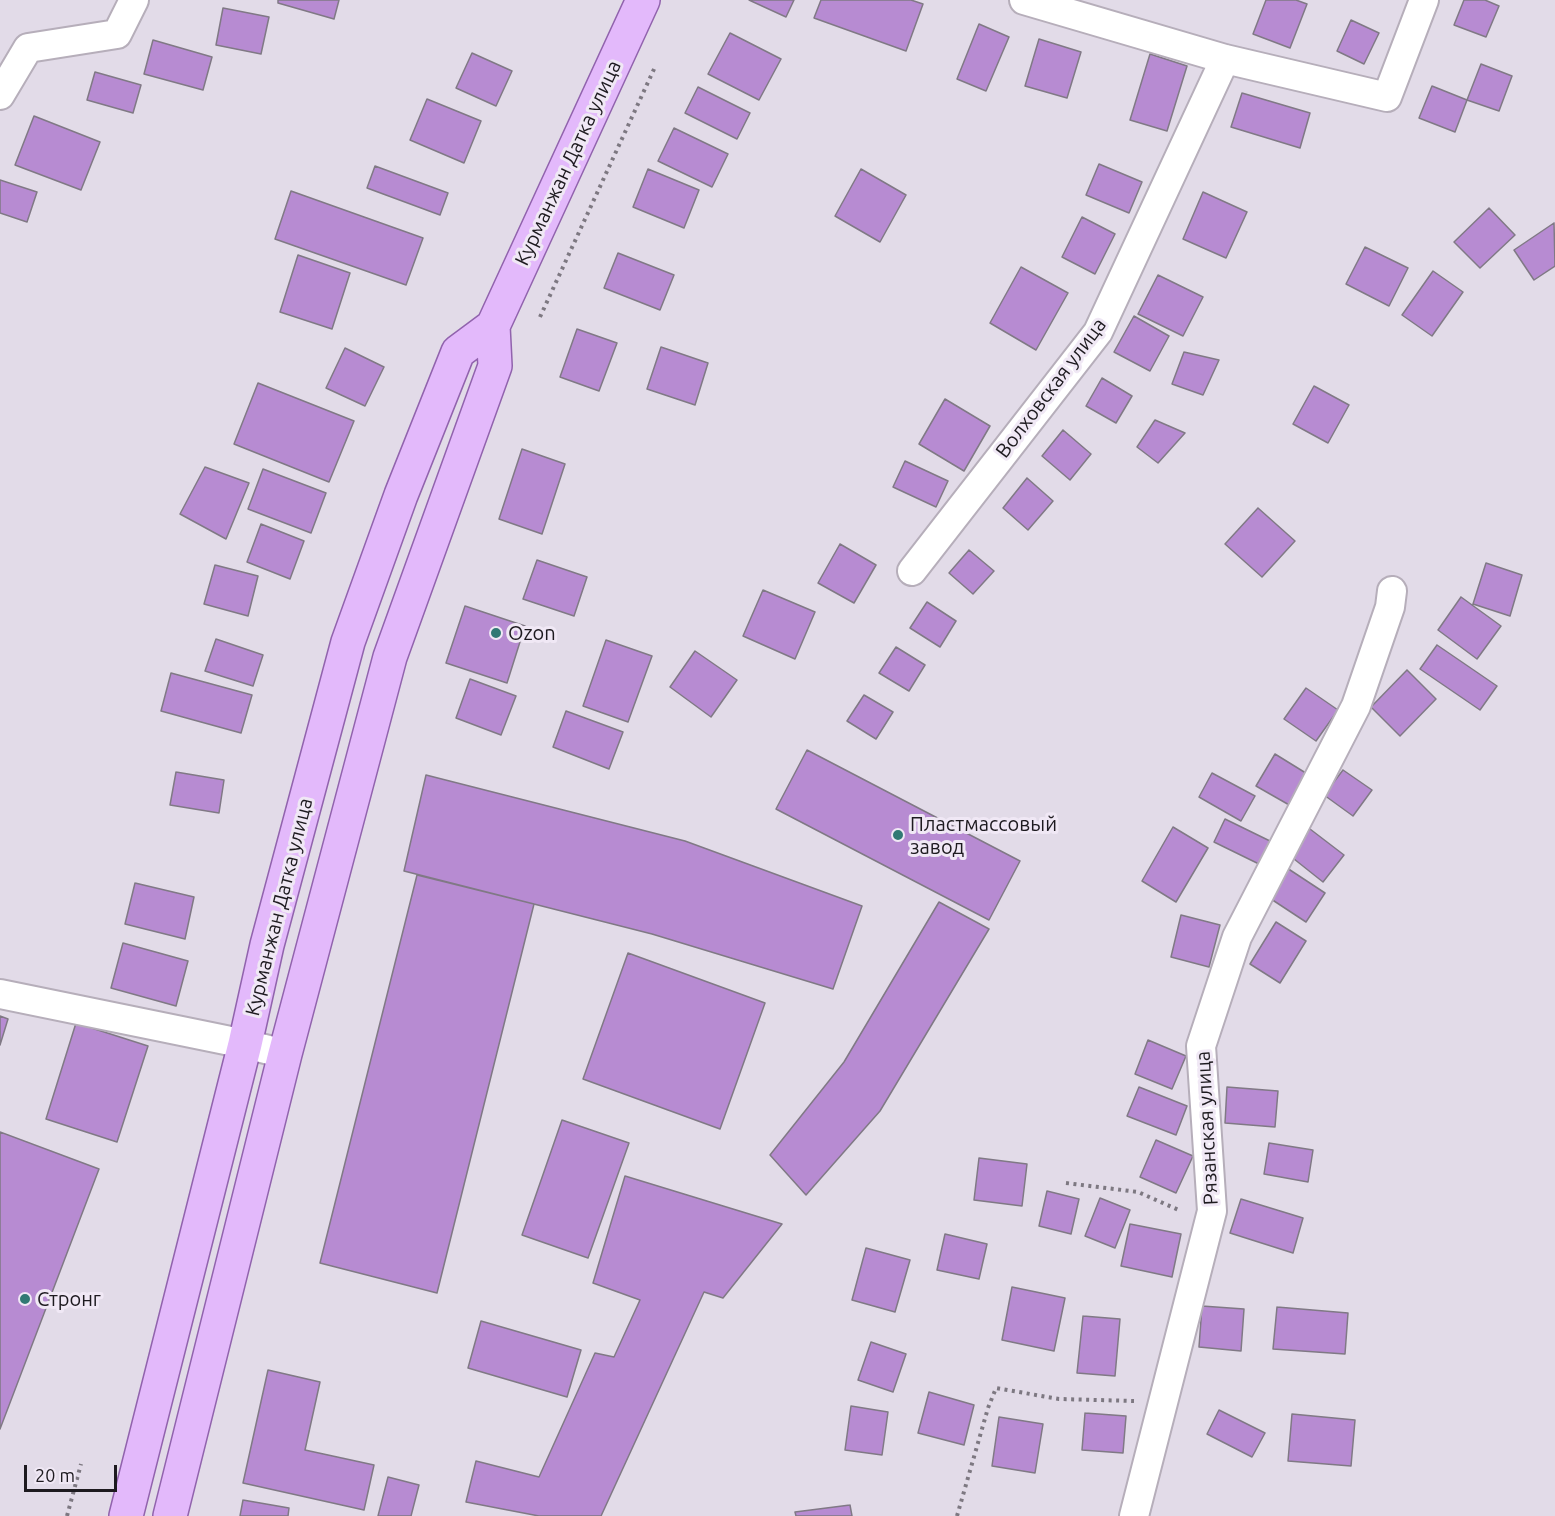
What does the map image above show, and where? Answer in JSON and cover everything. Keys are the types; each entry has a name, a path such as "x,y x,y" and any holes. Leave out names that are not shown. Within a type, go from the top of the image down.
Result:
{"main road":[{"name":"Курманжан Датка улица","path":"170,1516 285,1054 390,657 495,366 493,326 643,0"},
{"name":"Курманжан Датка улица","path":"126,1516 267,945 348,642 401,495 458,352 493,326"}],"street":[{"path":"0,95 27,48 117,34 134,0"},
{"path":"1024,0 1225,59 1387,97 1424,0"},
{"name":"Волховская улица","path":"912,571 1098,332 1225,59"},
{"name":"Рязанская улица","path":"1134,1516 1212,1211 1201,1046 1237,937 1356,705 1390,607 1392,591"},
{"path":"0,994 285,1054"}],"path":[{"path":"540,318 655,67"},
{"path":"1066,1183 1138,1192 1209,1223"},
{"path":"957,1516 988,1408 996,1388 1059,1399 1164,1402"},
{"path":"67,1516 81,1464"}],"building":[{"path":"278,0 339,0 334,19 278,3"},
{"path":"749,0 794,0 786,17"},
{"path":"821,0 911,0 923,4 906,51 814,18"},
{"path":"1266,0 1296,0 1307,4 1290,48 1253,34"},
{"path":"1464,0 1485,0 1499,6 1486,37 1454,25"},
{"path":"223,8 269,17 261,54 216,45"},
{"path":"1351,20 1379,33 1364,64 1337,51"},
{"path":"979,24 1009,37 986,91 957,79"},
{"path":"730,33 781,59 759,100 708,74"},
{"path":"1039,39 1081,52 1067,98 1025,86"},
{"path":"153,40 212,57 203,90 144,74"},
{"path":"472,53 512,71 496,106 456,88"},
{"path":"1150,54 1187,66 1167,131 1130,120"},
{"path":"1481,64 1512,76 1499,111 1467,100"},
{"path":"95,72 141,85 133,113 87,100"},
{"path":"1432,86 1467,100 1455,132 1419,118"},
{"path":"698,87 750,113 737,139 685,113"},
{"path":"1242,93 1310,113 1300,148 1231,127"},
{"path":"427,99 481,121 464,163 410,140"},
{"path":"34,116 100,142 81,190 15,165"},
{"path":"674,128 728,154 712,187 658,161"},
{"path":"1099,164 1142,182 1129,213 1086,195"},
{"path":"375,166 448,193 440,215 367,188"},
{"path":"648,169 699,190 684,228 633,207"},
{"path":"861,169 906,195 880,242 835,216"},
{"path":"0,180 37,192 27,222 0,213"},
{"path":"291,191 423,238 406,285 275,239"},
{"path":"1203,192 1247,212 1226,258 1183,239"},
{"path":"1489,208 1515,235 1480,268 1454,242"},
{"path":"1082,217 1115,234 1095,274 1062,257"},
{"path":"1554,223 1555,266 1534,280 1514,250"},
{"path":"1365,247 1408,268 1389,306 1346,284"},
{"path":"618,253 674,275 660,310 604,288"},
{"path":"298,255 350,273 332,329 280,312"},
{"path":"1021,267 1068,293 1036,350 990,323"},
{"path":"1433,271 1463,292 1432,336 1402,315"},
{"path":"1158,275 1203,297 1183,336 1138,314"},
{"path":"1134,316 1169,336 1150,371 1114,352"},
{"path":"577,329 617,343 599,391 560,377"},
{"path":"661,347 708,363 695,405 647,389"},
{"path":"345,348 384,367 365,406 326,388"},
{"path":"1184,352 1219,360 1203,395 1172,384"},
{"path":"1102,378 1132,396 1116,423 1086,406"},
{"path":"258,383 354,421 329,482 234,444"},
{"path":"1314,386 1349,405 1328,443 1293,424"},
{"path":"945,399 990,426 964,471 919,444"},
{"path":"1155,420 1185,433 1158,463 1137,447"},
{"path":"1063,430 1091,454 1070,480 1042,456"},
{"path":"522,449 565,464 542,534 499,519"},
{"path":"905,461 948,481 936,507 893,487"},
{"path":"205,467 249,483 226,539 180,514"},
{"path":"263,469 326,493 311,533 248,509"},
{"path":"1027,478 1053,501 1028,530 1003,508"},
{"path":"1258,508 1295,541 1262,577 1225,544"},
{"path":"261,524 304,541 290,579 247,562"},
{"path":"840,544 876,565 854,603 818,583"},
{"path":"969,550 994,571 973,594 949,573"},
{"path":"537,560 587,577 574,616 523,599"},
{"path":"1486,563 1522,575 1510,616 1473,604"},
{"path":"215,565 258,576 248,616 204,604"},
{"path":"763,590 815,612 795,659 743,636"},
{"path":"1461,597 1501,626 1477,659 1438,630"},
{"path":"927,602 956,621 940,647 910,628"},
{"path":"465,606 525,626 507,683 446,663"},
{"path":"216,639 263,655 253,686 205,671"},
{"path":"606,640 652,656 628,722 583,706"},
{"path":"1437,645 1497,686 1480,710 1420,669"},
{"path":"896,647 925,665 909,691 879,673"},
{"path":"695,651 737,680 711,717 670,687"},
{"path":"1407,670 1436,699 1400,736 1371,707"},
{"path":"171,673 252,695 241,733 161,711"},
{"path":"470,679 516,696 501,735 456,718"},
{"path":"1306,688 1338,710 1316,741 1284,719"},
{"path":"864,695 893,712 876,739 847,721"},
{"path":"566,711 623,732 609,769 553,747"},
{"name":"Пластмассовый завод","path":"807,750 1020,861 989,920 776,809"},
{"path":"1275,754 1309,775 1291,806 1256,786"},
{"path":"1343,770 1372,790 1353,816 1324,795"},
{"path":"176,772 224,780 219,813 170,805"},
{"path":"1212,773 1255,796 1241,821 1199,797"},
{"path":"426,775 685,841 862,906 833,989 652,934 404,871"},
{"path":"1225,819 1272,842 1261,865 1214,842"},
{"path":"1173,827 1208,848 1176,902 1142,881"},
{"path":"1310,829 1344,855 1323,882 1289,855"},
{"path":"1287,868 1325,893 1306,922 1268,897"},
{"path":"417,875 534,904 437,1293 320,1263"},
{"path":"135,883 194,897 185,939 125,924"},
{"path":"939,902 989,929 880,1111 806,1195 770,1155 844,1062"},
{"path":"1181,915 1220,925 1209,967 1171,957"},
{"path":"1276,922 1306,941 1280,983 1250,964"},
{"path":"123,943 188,961 176,1006 111,988"},
{"path":"628,953 765,1003 720,1129 583,1079"},
{"path":"0,1016 8,1019 0,1045"},
{"path":"76,1023 148,1046 117,1142 46,1119"},
{"path":"1148,1040 1186,1056 1172,1089 1135,1074"},
{"path":"1139,1087 1187,1106 1176,1135 1127,1116"},
{"path":"1227,1087 1278,1091 1275,1127 1225,1123"},
{"path":"562,1120 629,1143 588,1258 522,1235"},
{"name":"Стронг","path":"0,1132 99,1169 0,1429"},
{"path":"1156,1140 1193,1156 1176,1193 1140,1177"},
{"path":"1269,1143 1313,1150 1308,1182 1264,1174"},
{"path":"979,1158 1027,1164 1022,1206 974,1200"},
{"path":"625,1176 782,1224 723,1298 704,1292 601,1516 539,1516 466,1502 476,1461 539,1477 595,1353 614,1357 640,1300 593,1283"},
{"path":"1047,1191 1079,1199 1071,1234 1039,1226"},
{"path":"1100,1198 1130,1210 1115,1248 1085,1236"},
{"path":"1241,1199 1303,1218 1293,1253 1230,1233"},
{"path":"1130,1224 1181,1234 1172,1277 1121,1266"},
{"path":"945,1234 987,1244 979,1279 937,1270"},
{"path":"866,1248 910,1260 895,1312 852,1300"},
{"path":"1012,1287 1065,1298 1054,1351 1002,1340"},
{"path":"1202,1306 1244,1309 1241,1351 1199,1347"},
{"path":"1277,1307 1348,1313 1345,1354 1273,1349"},
{"path":"1083,1316 1120,1319 1115,1376 1077,1373"},
{"path":"481,1321 581,1350 567,1397 468,1368"},
{"path":"871,1342 906,1354 893,1392 858,1380"},
{"path":"268,1370 320,1382 305,1450 374,1465 364,1510 243,1483"},
{"path":"929,1392 974,1405 964,1445 918,1433"},
{"path":"851,1406 888,1412 882,1455 845,1450"},
{"path":"1219,1410 1265,1433 1252,1457 1207,1434"},
{"path":"1085,1413 1126,1416 1123,1453 1082,1450"},
{"path":"1292,1414 1355,1420 1351,1466 1288,1461"},
{"path":"999,1417 1043,1424 1035,1473 992,1466"},
{"path":"388,1477 419,1485 411,1516 378,1516"},
{"path":"243,1500 289,1508 288,1516 240,1516"},
{"path":"850,1505 852,1516 796,1516 795,1512"}],"place":[{"name":"Ozon","path":"496,633"},
{"name":"Пластмассовый завод","path":"898,835"},
{"name":"Стронг","path":"25,1299"}]}
